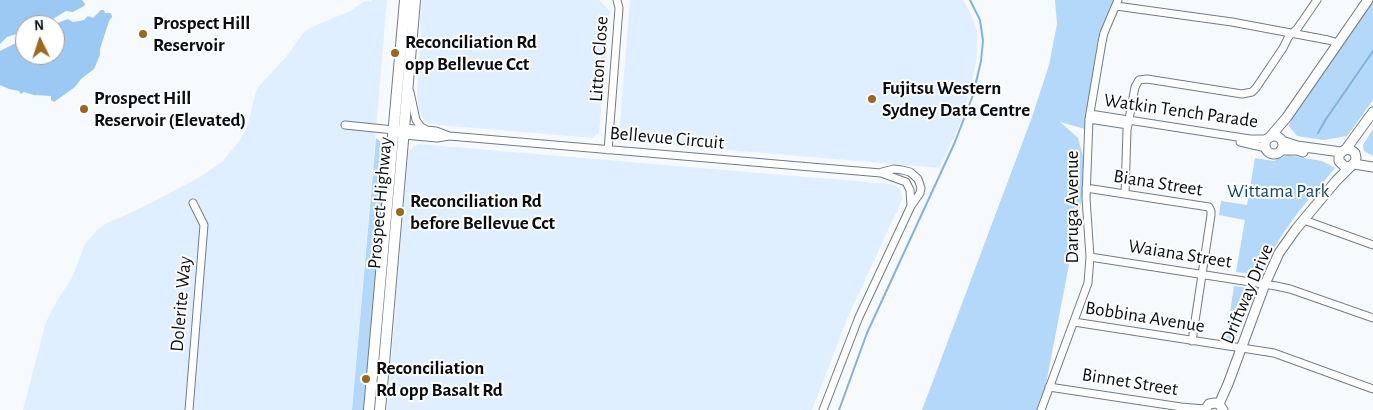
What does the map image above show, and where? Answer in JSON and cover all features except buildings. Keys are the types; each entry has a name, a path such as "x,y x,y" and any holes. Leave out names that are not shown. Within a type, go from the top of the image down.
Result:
{"main road":[{"name":"Prospect Highway","path":"369,410 404,0"},
{"name":"Prospect Highway","path":"380,410 415,0"}],"street":[{"name":"Litton Close","path":"608,150 619,8 617,0"},
{"path":"1125,194 1129,122 1135,87 1139,80 1147,79 1248,94 1256,88 1291,33 1297,29 1317,0"},
{"path":"1287,117 1282,144 1274,154 1269,152 1268,142 1368,0"},
{"path":"1117,3 1232,22 1328,40 1338,44"},
{"name":"Daruga Avenue","path":"1041,410 1088,283 1090,257 1086,188 1090,116 1104,33 1117,3"},
{"path":"408,84 416,120 421,126 430,130"},
{"name":"Driftway Drive","path":"1221,407 1265,284 1279,254 1296,229 1336,181 1373,112"},
{"name":"Watkin Tench Parade","path":"1090,116 1268,142"},
{"name":"Bellevue Circuit","path":"345,125 394,130 437,138 449,136 881,173 906,182 910,190 911,206"},
{"name":"Bellevue Circuit","path":"404,132 430,130 449,136"},
{"path":"1268,142 1276,136 1282,144"},
{"name":"Watkin Tench Parade","path":"1282,144 1373,162"},
{"name":"Watkin Tench Parade","path":"1348,158 1373,167"},
{"name":"Bellevue Circuit","path":"823,410 859,317 911,206 920,193 921,188 918,179 910,172 894,169 881,173"},
{"name":"Biana Street","path":"1086,188 1209,207 1211,215 1192,341"},
{"name":"Dolerite Way","path":"189,410 204,224 193,203"},
{"path":"1304,220 1373,245"},
{"name":"Waiana Street","path":"1090,257 1290,289 1373,318"},
{"name":"Bobbina Avenue","path":"1074,322 1283,356 1373,389"},
{"name":"Binnet Street","path":"1050,387 1205,410"},
{"path":"1205,410 1212,403 1221,407"}],"shaded area":[{"path":"0,0 82,0 85,4 73,12 66,11 60,15 15,15 15,34 7,37 0,44"},
{"path":"372,0 387,0 352,410 23,410 46,322 72,278 84,246 91,237 107,223 137,210 200,177 223,161 240,140 247,127 259,86 286,57 303,33 312,27 350,11 365,1 372,2"},
{"path":"422,0 599,0 610,11 599,133 593,138 430,124 424,121 419,110 417,94"},
{"path":"630,0 963,0 971,14 977,31 977,55 963,115 939,168 624,141 619,135"},
{"path":"101,10 104,10 105,13 111,13 112,17 109,21 100,49 100,55 94,69 81,79 75,87 54,102 51,100 51,96 34,95 24,92 21,94 19,91 0,85 0,51 15,44 15,65 65,65 65,20 68,19 73,22 84,20 88,16 93,18"},
{"path":"418,144 890,184 899,188 902,200 848,317 812,410 387,410 408,153"}],"green space":[{"path":"1055,0 1114,0 1097,44 1085,129 1060,122 1078,138 1087,171 1041,410 922,410 1032,117 1049,65 1057,24"},
{"path":"1372,0 1373,100 1347,136 1324,140 1297,136 1289,126 1294,112"},
{"path":"1373,129 1373,156 1364,151 1363,145"},
{"path":"376,138 382,143 387,152 365,410 352,410"},
{"name":"Wittama Park","path":"1287,155 1322,161 1335,168 1299,211 1260,271 1253,274 1236,272 1245,220 1219,215 1221,201 1247,205 1255,158 1274,161"},
{"path":"1234,286 1249,288 1252,293 1236,337 1231,340 1226,339"}],"waterway":[{"path":"839,410 867,333 955,142 973,95 981,61 983,41 980,20 970,0"},
{"path":"1318,133 1373,51"}],"place":[{"name":"Prospect Hill Reservoir","path":"143,34"},
{"name":"Reconciliation Rd opp Bellevue Cct","path":"395,53"},
{"name":"Fujitsu Western Sydney Data Centre","path":"872,99"},
{"name":"Prospect Hill Reservoir (Elevated)","path":"84,109"},
{"name":"Reconciliation Rd before Bellevue Cct","path":"400,212"},
{"name":"Reconciliation Rd opp Basalt Rd","path":"366,379"}]}
